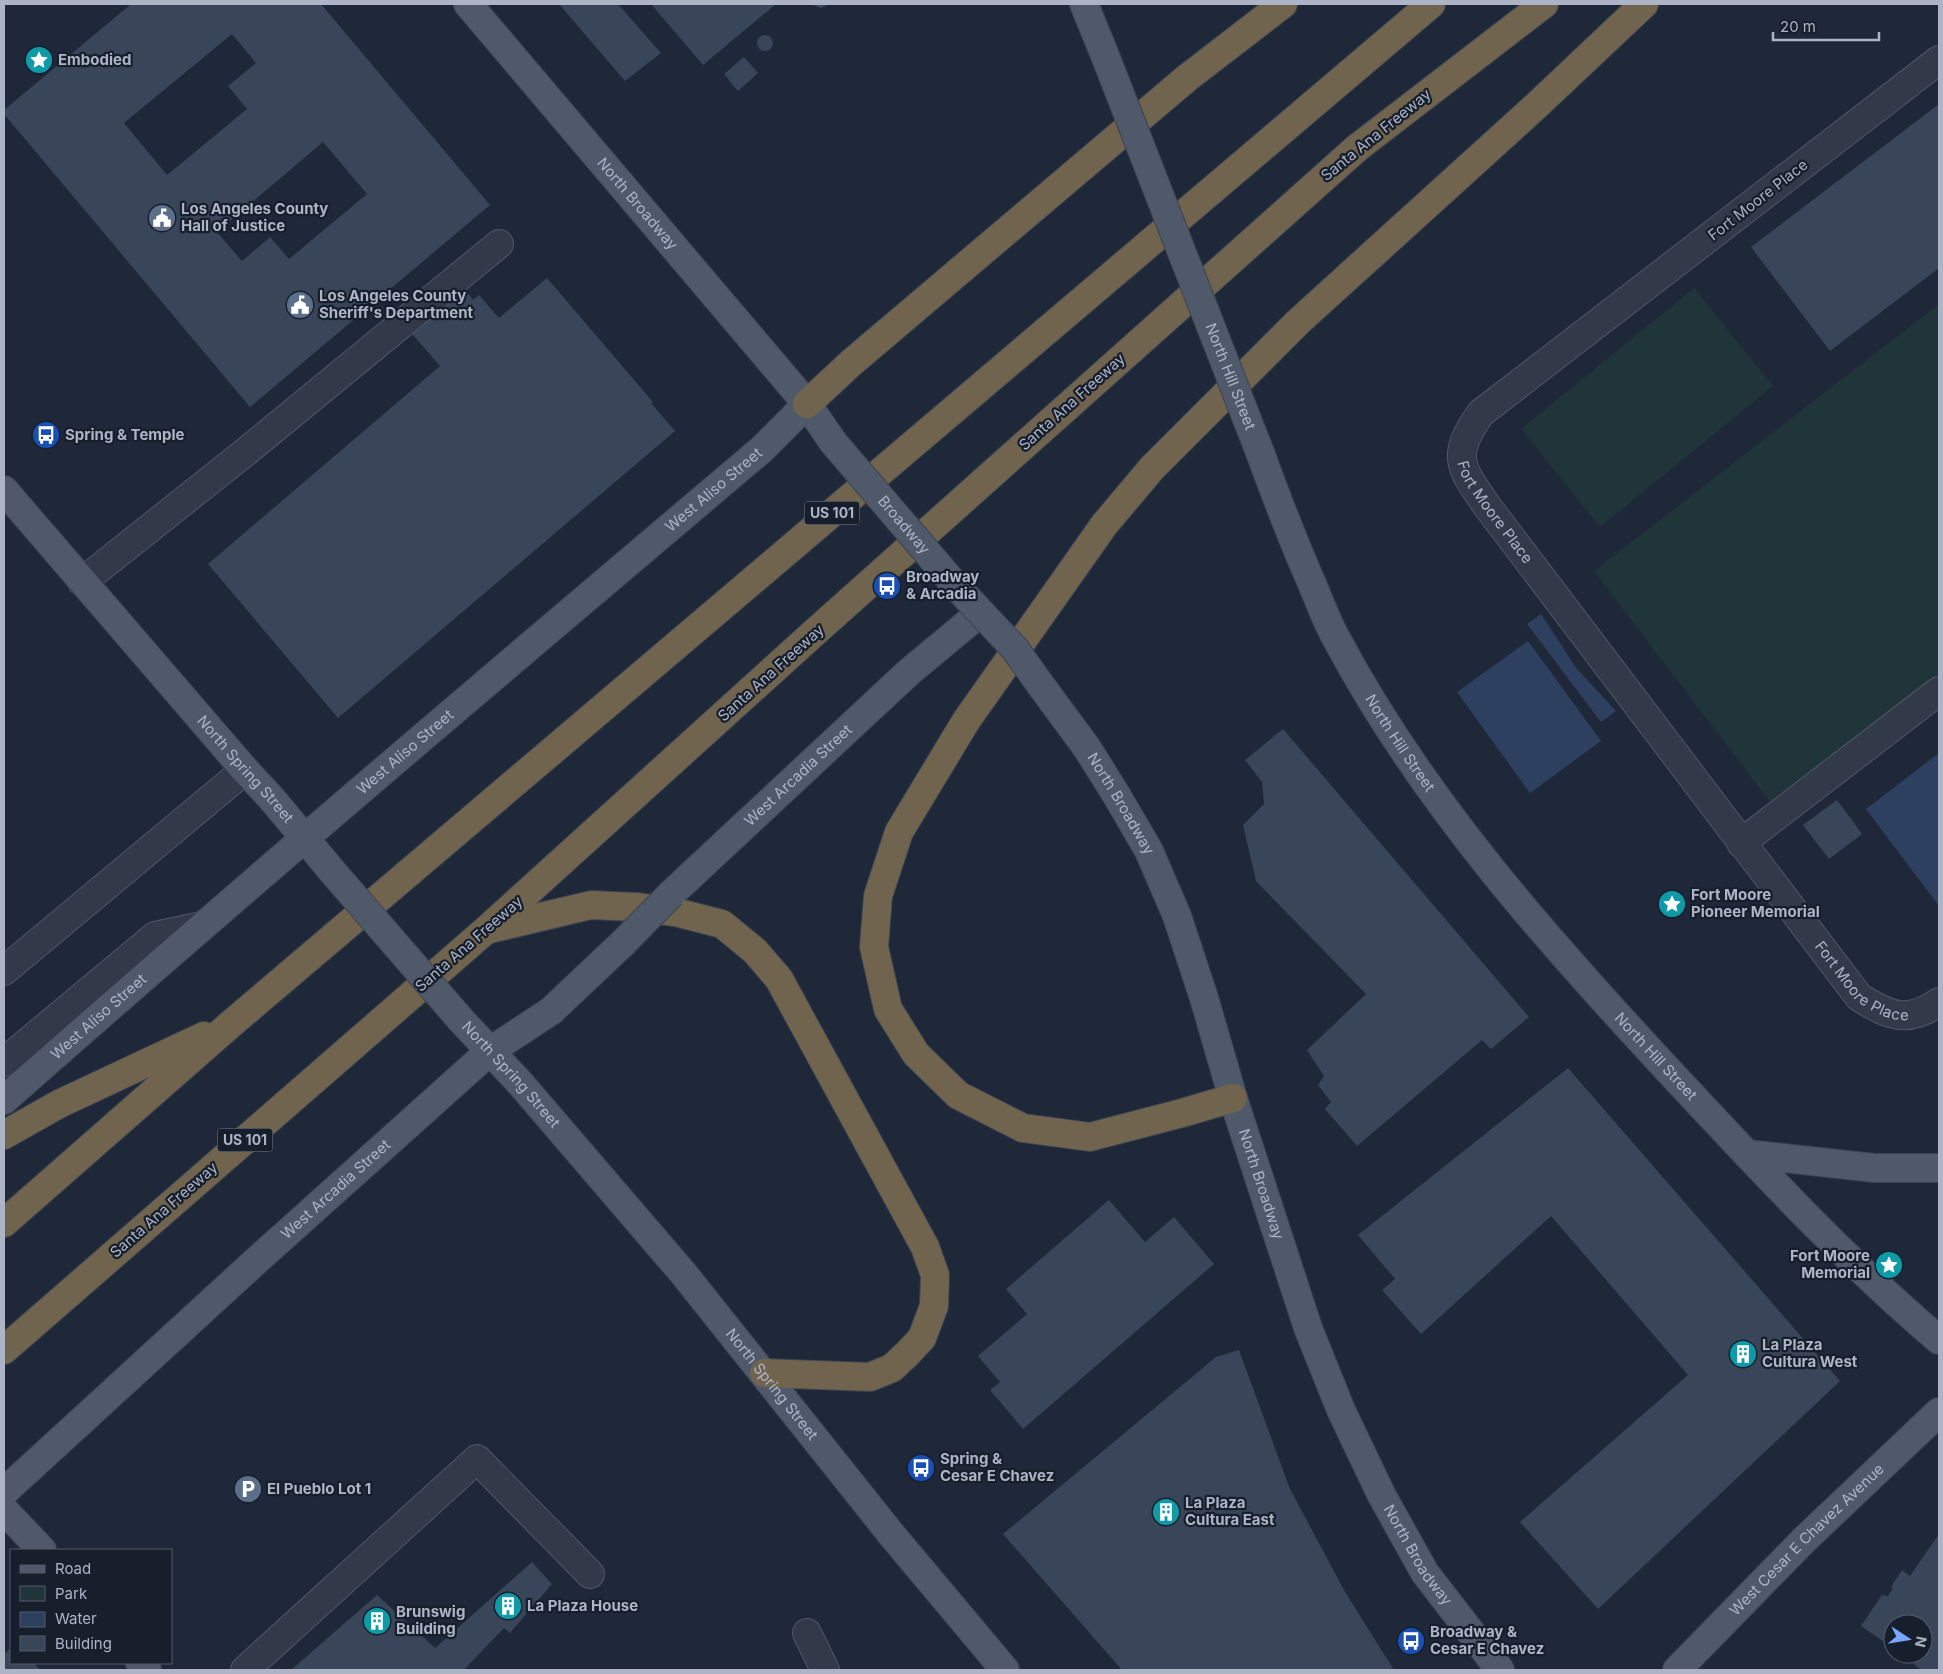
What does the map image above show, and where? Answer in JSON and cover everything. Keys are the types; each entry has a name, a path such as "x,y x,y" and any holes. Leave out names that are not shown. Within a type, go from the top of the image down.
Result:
{"highway":[{"path":"807,404 851,363 1187,78 1283,4"},
{"name":"US 101","path":"4,1223 232,1023 1431,4"},
{"name":"Santa Ana Freeway","path":"4,1350 486,930 1357,148 1544,4"},
{"path":"1233,1098 1090,1137 1023,1128 958,1094 916,1054 888,1009 874,947 878,896 900,832 966,721 1104,524 1152,468 1298,322 1536,106 1644,4"},
{"path":"486,930 591,905 636,907 675,912 722,924 755,951 779,979 925,1247 935,1275 934,1306 922,1338 908,1354 892,1368 870,1377 764,1373"},
{"path":"4,1135 59,1104 232,1023"}],"main road":[{"name":"North Broadway","path":"468,4 807,404"},
{"name":"North Hill Street","path":"1084,4 1292,536 1334,636 1413,764 1470,842 1607,1005 1746,1154 1836,1246 1939,1340"},
{"name":"Broadway","path":"807,404 833,442 980,613 1020,655 1042,687"},
{"name":"West Aliso Street","path":"4,1100 202,926 305,839 361,788 761,450 807,404"},
{"name":"North Spring Street","path":"4,490 461,1020 683,1273 885,1526 1005,1670"},
{"name":"West Arcadia Street","path":"4,1492 249,1267 490,1051 551,1011 624,942 679,886 918,664 980,613"},
{"name":"North Broadway","path":"1042,687 1086,748 1149,851 1180,925 1204,998 1233,1098 1308,1328 1341,1410 1381,1494 1425,1573 1500,1670"},
{"path":"1746,1154 1874,1168 1939,1168"},
{"name":"West Cesar E Chavez Avenue","path":"1677,1670 1804,1540 1939,1412"},
{"path":"4,1510 41,1549"}],"street":[{"name":"Fort Moore Place","path":"1939,60 1481,413 1468,430 1461,456 1464,472 1487,506 1858,997 1880,1010 1902,1016 1925,1012 1939,1002"},
{"path":"82,582 243,454 499,244"},
{"path":"1741,843 1939,691"},
{"path":"4,971 245,770"},
{"path":"4,1062 155,936 202,926"},
{"path":"246,1670 478,1458 590,1574"},
{"path":"807,1633 825,1670"}],"green space":[{"path":"1694,288 1773,386 1600,527 1521,429"},
{"path":"1939,304 1939,679 1774,807 1594,571"}],"water":[{"path":"1541,614 1577,669 1616,711 1601,722 1527,624"},
{"path":"1528,641 1601,741 1530,793 1457,692"},
{"path":"1939,753 1939,906 1866,809"}],"building":[{"name":"Los Angeles County Hall of Justice","path":"131,4 321,4 490,205 250,407 4,114 4,110","holes":["232,34 256,63 228,86 247,109 167,175 124,123","323,142 367,194 289,259 270,237 242,261 217,232"]},
{"path":"559,4 618,4 661,53 625,81"},
{"path":"651,4 776,4 703,65"},
{"path":"811,4 830,4 821,8"},
{"path":"762,35 768,35 773,40 771,49 762,51 757,46 757,40"},
{"path":"744,57 758,73 738,91 724,74"},
{"path":"1939,104 1939,268 1830,351 1751,247"},
{"path":"547,278 653,402 651,403 675,431 338,718 208,564 440,366 407,328 460,283 473,300 479,295 499,318"},
{"path":"1283,729 1529,1017 1491,1049 1482,1040 1357,1146 1325,1109 1331,1102 1318,1085 1324,1076 1307,1050 1366,994 1256,881 1243,825 1264,804 1262,782 1245,760"},
{"path":"1837,800 1862,834 1829,859 1803,825"},
{"name":"La Plaza Cultura West","path":"1568,1068 1840,1381 1598,1609 1520,1522 1688,1375 1551,1216 1421,1334 1382,1290 1395,1279 1358,1235"},
{"path":"1109,1200 1145,1242 1174,1217 1214,1264 1023,1429 990,1390 1000,1382 978,1356 1027,1314 1006,1289"},
{"name":"La Plaza Cultura East","path":"1239,1350 1290,1489 1345,1592 1394,1670 1122,1670 1003,1534 1216,1357"},
{"path":"1939,1534 1939,1670 1921,1670 1914,1664 1933,1664 1933,1614 1883,1614 1883,1641 1861,1626 1882,1595 1888,1596 1893,1588 1891,1587 1902,1570 1910,1576"},
{"path":"532,1562 552,1584 510,1633 504,1628 464,1670 291,1670 377,1595 435,1648"},
{"path":"10,1649 10,1664 35,1664 40,1670 4,1670 4,1654"}],"place":[{"name":"Embodied","path":"39,60"},
{"name":"Los Angeles County Hall of Justice","path":"162,218"},
{"name":"Los Angeles County Sheriff's Department","path":"300,305"},
{"name":"Spring & Temple","path":"46,435"},
{"name":"Broadway & Arcadia","path":"887,586"},
{"name":"Fort Moore Pioneer Memorial","path":"1672,904"},
{"name":"Fort Moore Memorial","path":"1889,1265"},
{"name":"La Plaza Cultura West","path":"1743,1354"},
{"name":"Spring & Cesar E Chavez","path":"921,1468"},
{"name":"El Pueblo Lot 1","path":"248,1489"},
{"name":"La Plaza Cultura East","path":"1166,1512"},
{"name":"La Plaza House","path":"508,1606"},
{"name":"Brunswig Building","path":"377,1621"},
{"name":"Broadway & Cesar E Chavez","path":"1411,1641"}]}
